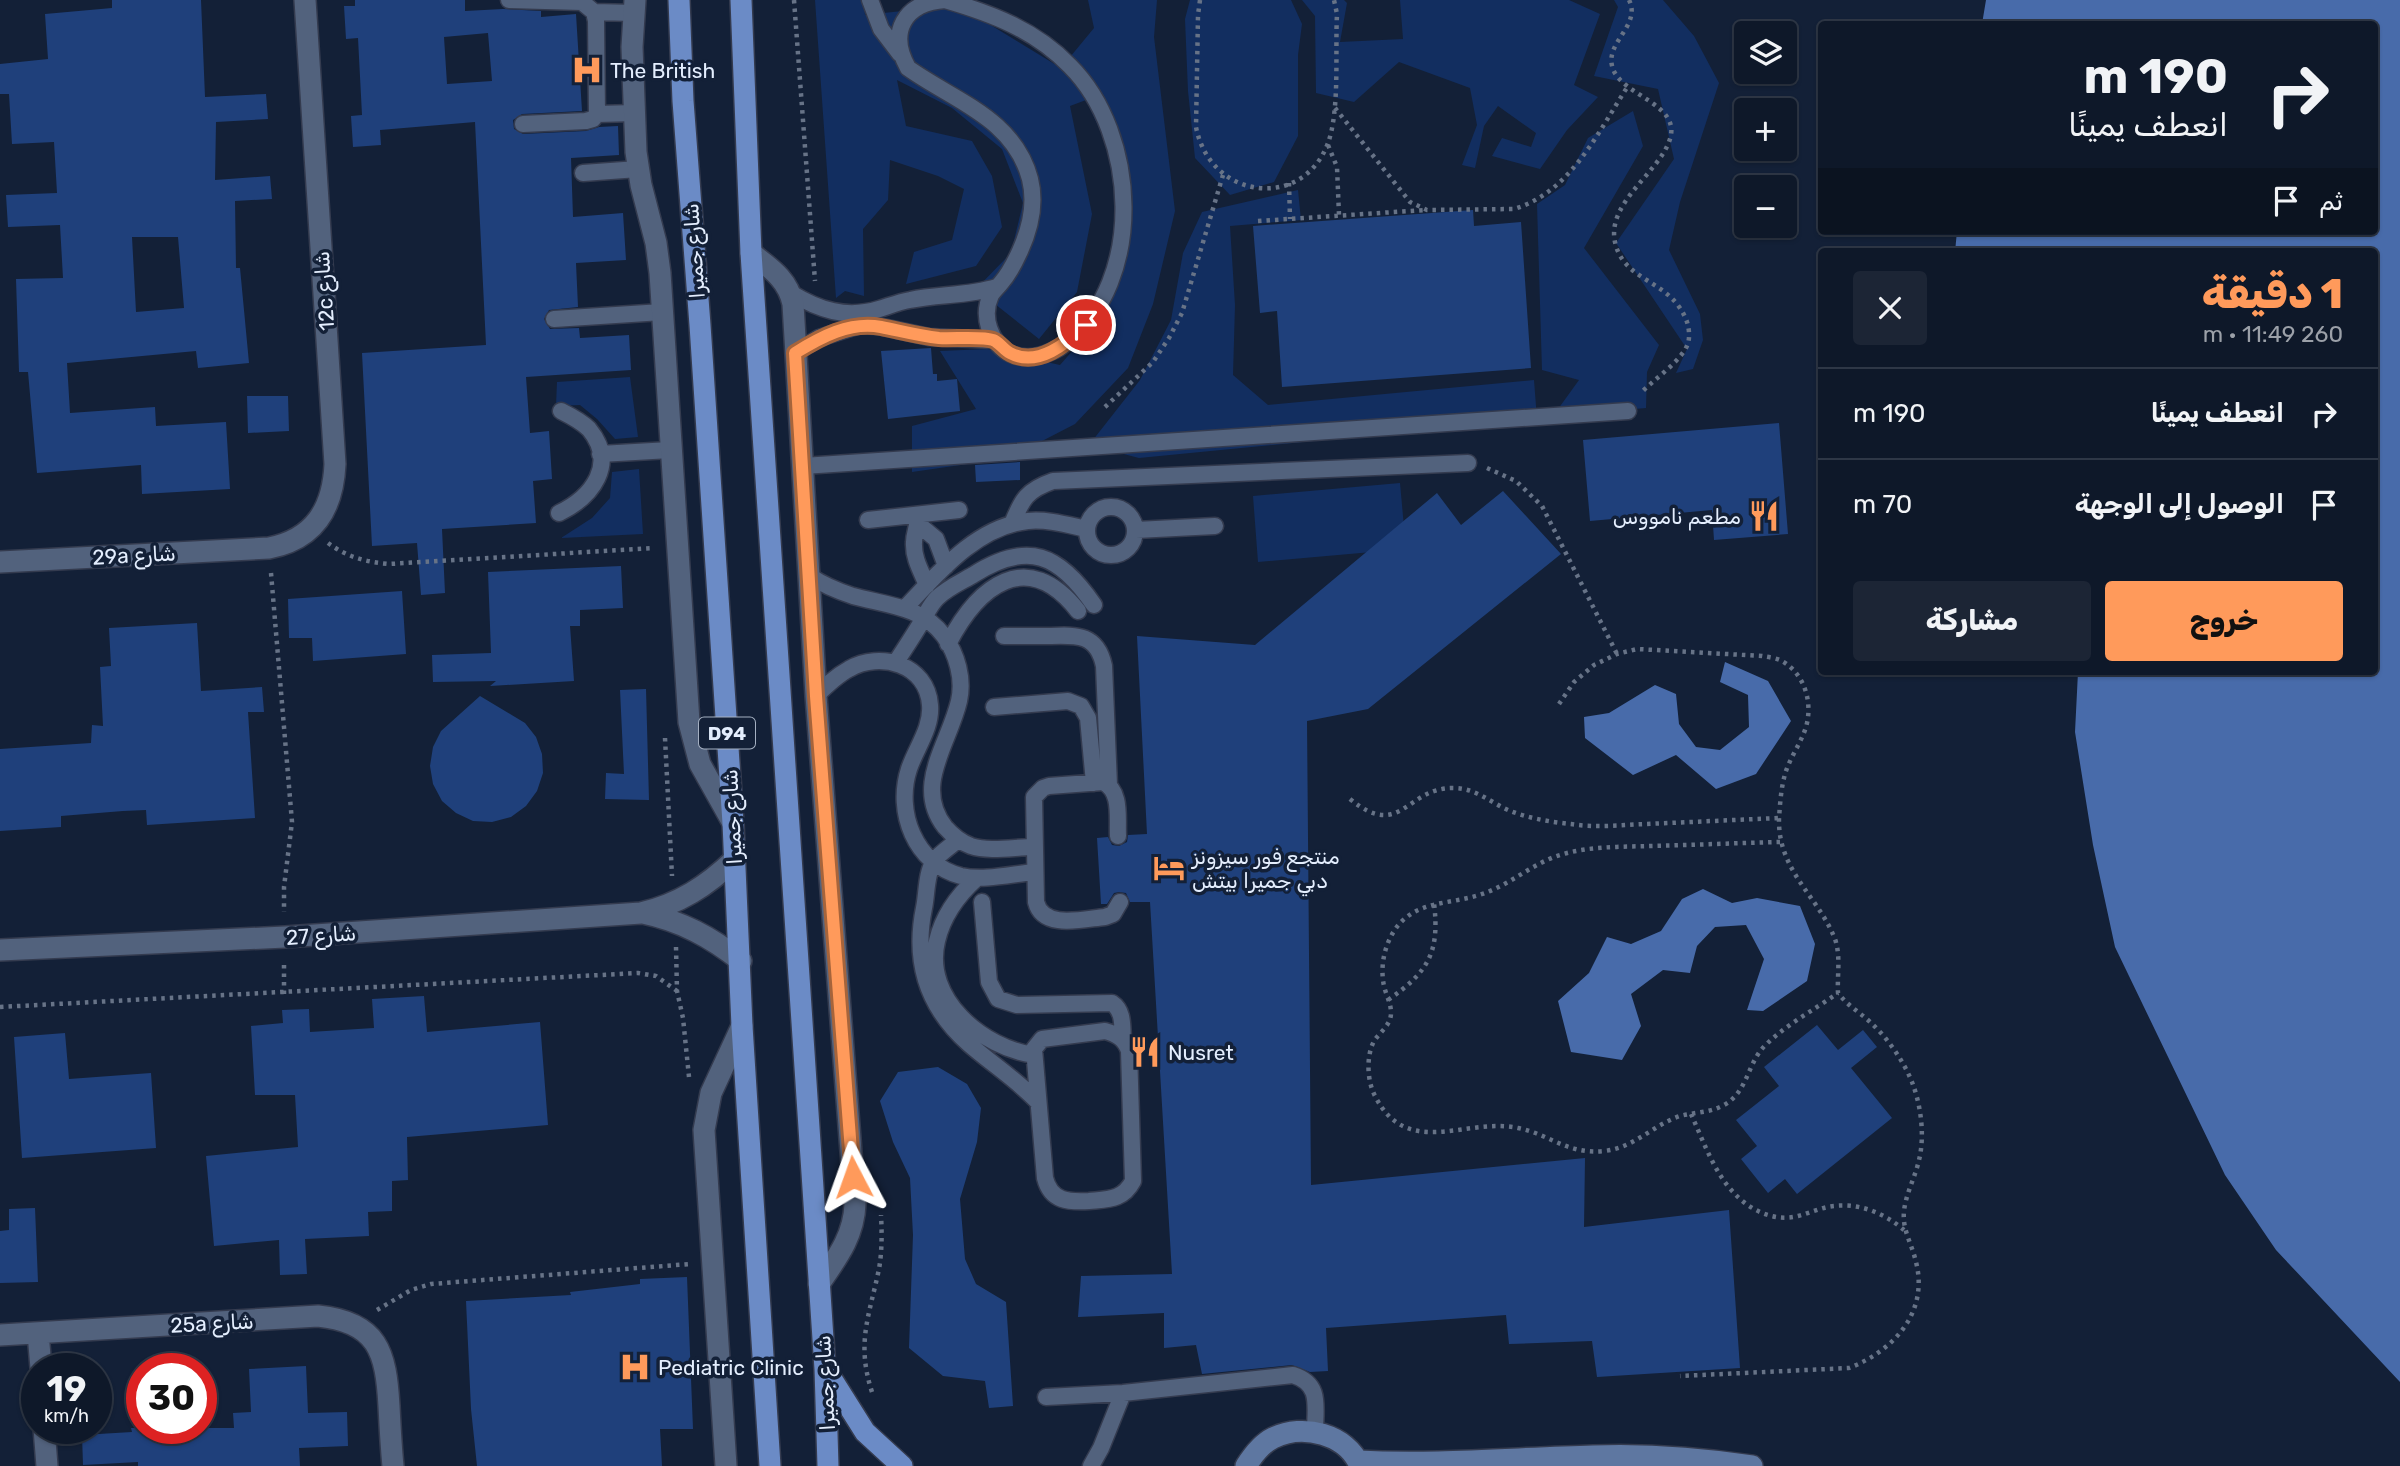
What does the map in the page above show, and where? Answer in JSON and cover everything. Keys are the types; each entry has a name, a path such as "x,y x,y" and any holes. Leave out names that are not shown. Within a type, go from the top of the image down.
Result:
{"main road":[{"name":"شارع جميرا","path":"679,0 682,101 701,339 733,823 742,1027 770,1466"},
{"name":"شارع جميرا","path":"741,0 751,253 825,1369 828,1466"},
{"path":"825,1369 865,1432 902,1466"}],"street":[{"name":"12c شارع","path":"269,548 296,539 310,529 325,510 334,488 335,464 305,0"},
{"path":"634,7 632,47 638,169 656,243 689,722 701,764 733,823"},
{"path":"751,253 783,279 791,293 816,696 855,1204 855,1220 850,1235 819,1284"},
{"name":"29a شارع","path":"0,562 269,548"},
{"name":"شارع 27","path":"0,950 285,937 641,913 674,904 717,876 735,859"},
{"name":"شارع 27","path":"641,913 676,922 721,945 741,961"},
{"path":"726,1466 704,1130 712,1093 742,1027"},
{"name":"25a شارع","path":"0,1335 318,1317 339,1318 358,1327"},
{"path":"358,1327 374,1342 384,1360 388,1382 393,1466"},
{"path":"38,1333 40,1353"},
{"path":"1246,1466 1256,1451 1273,1438 1293,1431 1315,1432 1331,1437 1346,1447 1359,1463 1630,1456 1752,1466"},
{"path":"45,1444 47,1466"}],"lane":[{"path":"870,0 881,29 908,68 997,124 1018,149 1030,179 1033,211 1021,249 988,304 990,332 1010,354 1022,357 1046,354 1059,348 1086,325 1101,303 1119,250 1124,214 1122,178 1118,155 1103,110 1089,87 1052,49 1006,20 945,0 926,1 914,8 903,21 898,37 900,54"},
{"path":"509,1 582,2 594,12 596,21 597,114 586,121 523,124"},
{"path":"594,12 634,7"},
{"path":"597,114 635,113"},
{"path":"583,173 638,169"},
{"path":"795,353 818,338 878,318 910,300 962,295 996,288"},
{"path":"791,293 817,308 878,318 929,337 995,340"},
{"path":"554,319 662,312"},
{"path":"559,513 582,500 591,491 597,480 600,454 589,429 582,422 561,411"},
{"path":"803,466 1628,411"},
{"path":"600,454 670,450"},
{"path":"1013,524 1026,495 1053,481 1468,463"},
{"path":"1107,507 1127,512 1136,530 1129,548 1110,556 1093,547 1087,528 1090,519 1107,507"},
{"path":"868,520 918,520 958,510"},
{"path":"918,520 936,539 946,566"},
{"path":"918,520 914,552 927,585"},
{"path":"905,608 946,566 991,532 1013,524 1047,522 1087,528"},
{"path":"1136,530 1215,526"},
{"path":"896,662 929,607 946,591 984,568 1012,556 1034,557 1056,564 1074,578 1094,604"},
{"path":"810,576 849,595 905,608 924,618 943,634 954,654 960,676 959,699 938,755 932,783 932,797 941,822 958,839 972,846 1034,847"},
{"path":"948,645 965,615 976,602 989,590 1012,579 1026,578 1050,584 1066,596 1078,611"},
{"path":"1004,636 1074,635 1092,642 1098,649 1104,666 1101,784"},
{"path":"816,696 850,668 873,661 896,662 913,671 924,685 930,704 929,723 909,768 904,798 909,827 916,841 933,862 948,872 977,878 1035,872"},
{"path":"994,707 1068,701 1081,706 1088,718 1101,784 1116,796 1118,836"},
{"path":"1101,784 1049,786 1038,792 1033,803 1036,902 1041,914 1053,920 1105,917 1113,914 1120,902"},
{"path":"958,839 933,862 920,925 920,961 932,996 955,1031 1013,1077 1038,1102"},
{"path":"977,878 957,899 942,925 936,943 938,975 950,1004 971,1027 1018,1053 1034,1055"},
{"path":"982,902 989,982 998,999 1017,1006 1112,1003 1122,1016 1123,1040"},
{"path":"1105,1031 1115,1033 1123,1040 1129,1051 1135,1172 1128,1190 1111,1199 1069,1202 1056,1197 1050,1191 1045,1178 1038,1102 1034,1055 1037,1043 1047,1038 1105,1031"},
{"path":"1046,1397 1123,1393 1293,1375 1305,1379 1313,1389 1315,1432"},
{"path":"1091,1466 1123,1393"}],"path":[{"path":"794,0 817,308"},
{"path":"1200,0 1196,127 1205,154 1223,175 1236,183 1268,188 1289,183 1310,170 1321,158 1328,144 1334,106 1334,0"},
{"path":"1628,411 1654,379 1681,356 1688,343 1689,328 1678,302 1633,270 1621,258 1615,244 1614,228 1619,213 1671,137 1668,118 1628,86 1613,69 1611,58 1632,17 1629,0"},
{"path":"1258,220 1427,210 1514,209 1528,205 1573,170 1628,86"},
{"path":"1334,106 1403,196 1427,210"},
{"path":"1328,144 1337,167 1339,215"},
{"path":"1105,407 1153,362 1170,338 1182,313 1223,175"},
{"path":"1289,183 1290,219"},
{"path":"1468,463 1502,473 1516,481 1542,506 1617,654"},
{"path":"310,529 336,549 353,557 388,564 655,548"},
{"path":"269,548 292,822 284,887 284,994"},
{"path":"1559,704 1574,682 1594,665 1617,654 1637,649 1762,656 1780,660 1796,673 1806,692 1809,713 1804,734 1786,773 1779,818 1780,842 1800,885 1829,926 1835,941 1839,957 1838,993 1885,1036 1912,1080 1920,1108 1919,1160 1906,1198 1905,1231 1916,1262 1919,1282 1915,1306 1905,1327 1890,1345 1871,1360 1850,1368 1680,1376"},
{"path":"1350,799 1370,814 1385,816 1397,813 1437,788 1459,788 1471,790 1511,811 1574,825 1779,818"},
{"path":"1780,842 1578,850 1539,863 1509,882 1481,895 1420,908 1406,917 1395,929 1388,943 1382,974 1391,1012 1389,1023 1372,1044 1369,1077 1373,1093 1382,1108 1394,1120 1409,1129 1443,1133 1480,1127 1509,1127 1537,1134 1550,1142 1571,1148 1601,1152 1629,1144 1667,1122 1710,1111 1732,1100 1738,1094 1760,1052 1770,1041 1838,993"},
{"path":"1388,1000 1418,976 1427,964 1436,936 1434,903"},
{"path":"676,922 677,991 691,1086"},
{"path":"0,1007 284,994 638,973 656,976 677,991"},
{"path":"1690,1114 1725,1183 1747,1205 1761,1213 1784,1218 1836,1206 1851,1206 1880,1213 1905,1231"},
{"path":"358,1327 391,1300 431,1284 714,1262"}],"shaded area":[{"path":"815,0 864,0 865,15 958,5 1061,68 1094,28 1088,0 1157,0 1154,37 1175,211 1153,304 1128,368 1075,424 1009,458 912,472 912,426 976,409 940,351 987,349 1060,365 1102,317 1121,236 1107,145 1086,100 1070,106 1092,214 1077,292 1039,339 976,289 1011,253 1023,203 1002,149 952,108 897,80 906,126 972,141 992,176 1002,227 976,266 906,284 914,252 952,240 964,189 938,176 890,160 888,200 863,229 864,296 845,291 836,298"},
{"path":"1190,0 1291,0 1302,24 1298,55 1298,136 1274,182 1230,195 1195,158 1188,91 1185,19"},
{"path":"1302,0 1344,0 1347,3 1340,42 1403,39 1400,0 1569,0 1600,14 1574,85 1598,97 1567,130 1540,169 1492,156 1502,138 1531,147 1536,133 1498,106 1484,126 1475,168 1462,165 1477,125 1470,88 1399,62 1354,102 1316,93 1315,16"},
{"path":"1614,0 1663,0 1694,36 1719,83 1680,202 1669,250 1700,314 1703,340 1693,369 1676,373 1687,349 1616,243 1674,159 1658,89 1594,76 1618,7"},
{"path":"1986,0 2400,0 2400,1382 2276,1250 2225,1175 2115,947 2093,845 2075,732 2078,675 2378,675 2378,248 1955,248 1957,235 2378,235 2378,21 1982,21"},
{"path":"1633,111 1643,146 1584,248 1659,345 1647,372 1646,408 1553,416 1579,380 1542,370 1537,204 1565,185 1588,138"},
{"path":"1298,190 1301,220 1230,226 1235,305 1233,375 1268,405 1534,380 1537,419 1139,458 1089,445 1140,380 1171,320 1183,253 1202,212"},
{"path":"630,377 638,437 615,439 580,405 556,406 557,382"},
{"path":"639,469 643,534 561,538 592,518 610,498 612,472"},
{"path":"1400,483 1406,549 1258,562 1253,496"},
{"path":"1725,662 1768,681 1791,721 1756,774 1716,789 1676,755 1633,775 1585,738 1584,717 1609,713 1655,685 1676,694 1679,724 1696,747 1720,750 1749,727 1748,695 1720,682"},
{"path":"1703,889 1732,903 1757,898 1800,906 1815,944 1807,981 1763,1011 1747,1010 1764,959 1746,925 1715,927 1697,946 1690,973 1663,970 1631,994 1641,1026 1622,1060 1571,1052 1558,1001 1589,973 1607,937 1631,944 1661,931 1682,899"}],"building":[{"path":"112,0 201,0 205,97 266,94 268,119 216,122 215,180 270,176 272,199 235,201 236,268 240,268 249,363 198,368 196,351 67,363 70,413 155,407 156,426 226,422 230,489 142,494 141,465 37,473 28,372 19,372 16,279 63,278 60,225 8,227 6,195 57,193 54,142 12,144 9,94 0,94 0,64 48,59 45,14 112,8","holes":["132,237 178,237 184,308 136,312"]},
{"path":"355,0 465,0 465,11 541,11 541,17 576,14 582,111 522,114 513,120 514,129 523,134 586,131 618,126 619,155 571,158 573,217 623,213 626,260 576,263 578,307 549,310 544,319 550,329 579,328 580,338 629,335 631,370 526,377 530,433 549,431 552,479 533,481 536,523 442,529 445,593 421,595 417,543 372,546 362,353 486,345 475,122 380,130 381,145 353,147 351,116 362,115 358,38 346,39 344,6 355,6","holes":["488,33 492,81 447,84 444,37"]},
{"path":"1473,210 1474,226 1521,222 1531,368 1282,387 1277,311 1260,313 1253,226"},
{"path":"931,348 933,374 937,374 937,381 957,379 960,411 888,419 881,351"},
{"path":"247,396 288,396 289,431 248,433"},
{"path":"1779,423 1788,534 1714,540 1712,510 1590,521 1583,440"},
{"path":"1020,462 1020,480 976,482 975,465"},
{"path":"1503,491 1561,554 1368,709 1307,721 1311,1185 1585,1158 1584,1227 1729,1210 1740,1368 1597,1377 1592,1341 1509,1344 1506,1315 1326,1328 1328,1371 1310,1372 1292,1365 1202,1374 1196,1345 1164,1348 1164,1313 1078,1317 1081,1276 1172,1274 1150,902 1130,902 1126,893 1119,892 1114,893 1107,904 1101,904 1097,838 1108,837 1112,845 1119,846 1127,842 1128,835 1147,834 1137,636 1255,645 1437,493 1461,525"},
{"path":"621,566 623,608 580,610 580,626 570,626 574,681 490,686 496,681 433,682 432,655 491,653 488,572"},
{"path":"402,591 406,654 313,661 312,638 289,638 288,599"},
{"path":"197,623 201,691 262,687 264,712 248,712 255,818 147,825 146,810 123,811 61,816 61,827 0,831 0,749 91,743 92,725 103,726 100,667 111,666 109,628"},
{"path":"646,689 649,800 605,799 606,773 624,774 620,690"},
{"path":"480,696 525,723 536,737 542,754 543,773 537,791 526,806 511,817 492,822 473,821 456,813 442,801 433,784 430,766 433,747 441,731"},
{"path":"424,996 427,1032 540,1022 548,1125 407,1137 408,1180 392,1181 392,1211 368,1212 369,1236 305,1239 307,1274 280,1275 279,1240 214,1246 206,1156 298,1147 295,1095 255,1095 251,1026 283,1023 282,1010 309,1009 310,1032 374,1028 372,999"},
{"path":"1817,1025 1838,1050 1863,1030 1877,1047 1851,1068 1892,1118 1797,1194 1785,1179 1768,1193 1741,1159 1757,1146 1736,1120 1779,1086 1764,1067"},
{"path":"65,1033 69,1079 151,1073 156,1148 22,1158 14,1037"},
{"path":"938,1067 967,1084 981,1108 977,1142 960,1199 965,1259 976,1284 1006,1302 1013,1406 989,1408 985,1381 943,1376 909,1348 913,1235 910,1178 893,1142 880,1101 898,1072"},
{"path":"35,1208 38,1282 0,1283 0,1231 9,1230 9,1209"},
{"path":"687,1277 693,1429 660,1429 662,1466 477,1466 471,1409 466,1301 571,1295 570,1292 640,1284 640,1279"},
{"path":"306,1366 308,1413 347,1412 348,1446 299,1448 300,1466 138,1466 138,1462 83,1465 82,1444 112,1444 112,1433 126,1432 126,1444 217,1444 217,1428 234,1428 233,1413 251,1412 249,1369"}],"place":[{"name":"The British","path":"587,70"},
{"name":"مطعم نامووس","path":"1764,516"},
{"name":"منتجع فور سيزونز دبي جميرا بيتش","path":"1169,868"},
{"name":"Nusret","path":"1145,1052"},
{"name":"Pediatric Clinic","path":"635,1367"}],"route":[{"path":"853,1177 816,696 795,353 818,338 860,325 929,337 995,340 1010,354 1035,357 1059,348 1086,325"}]}
